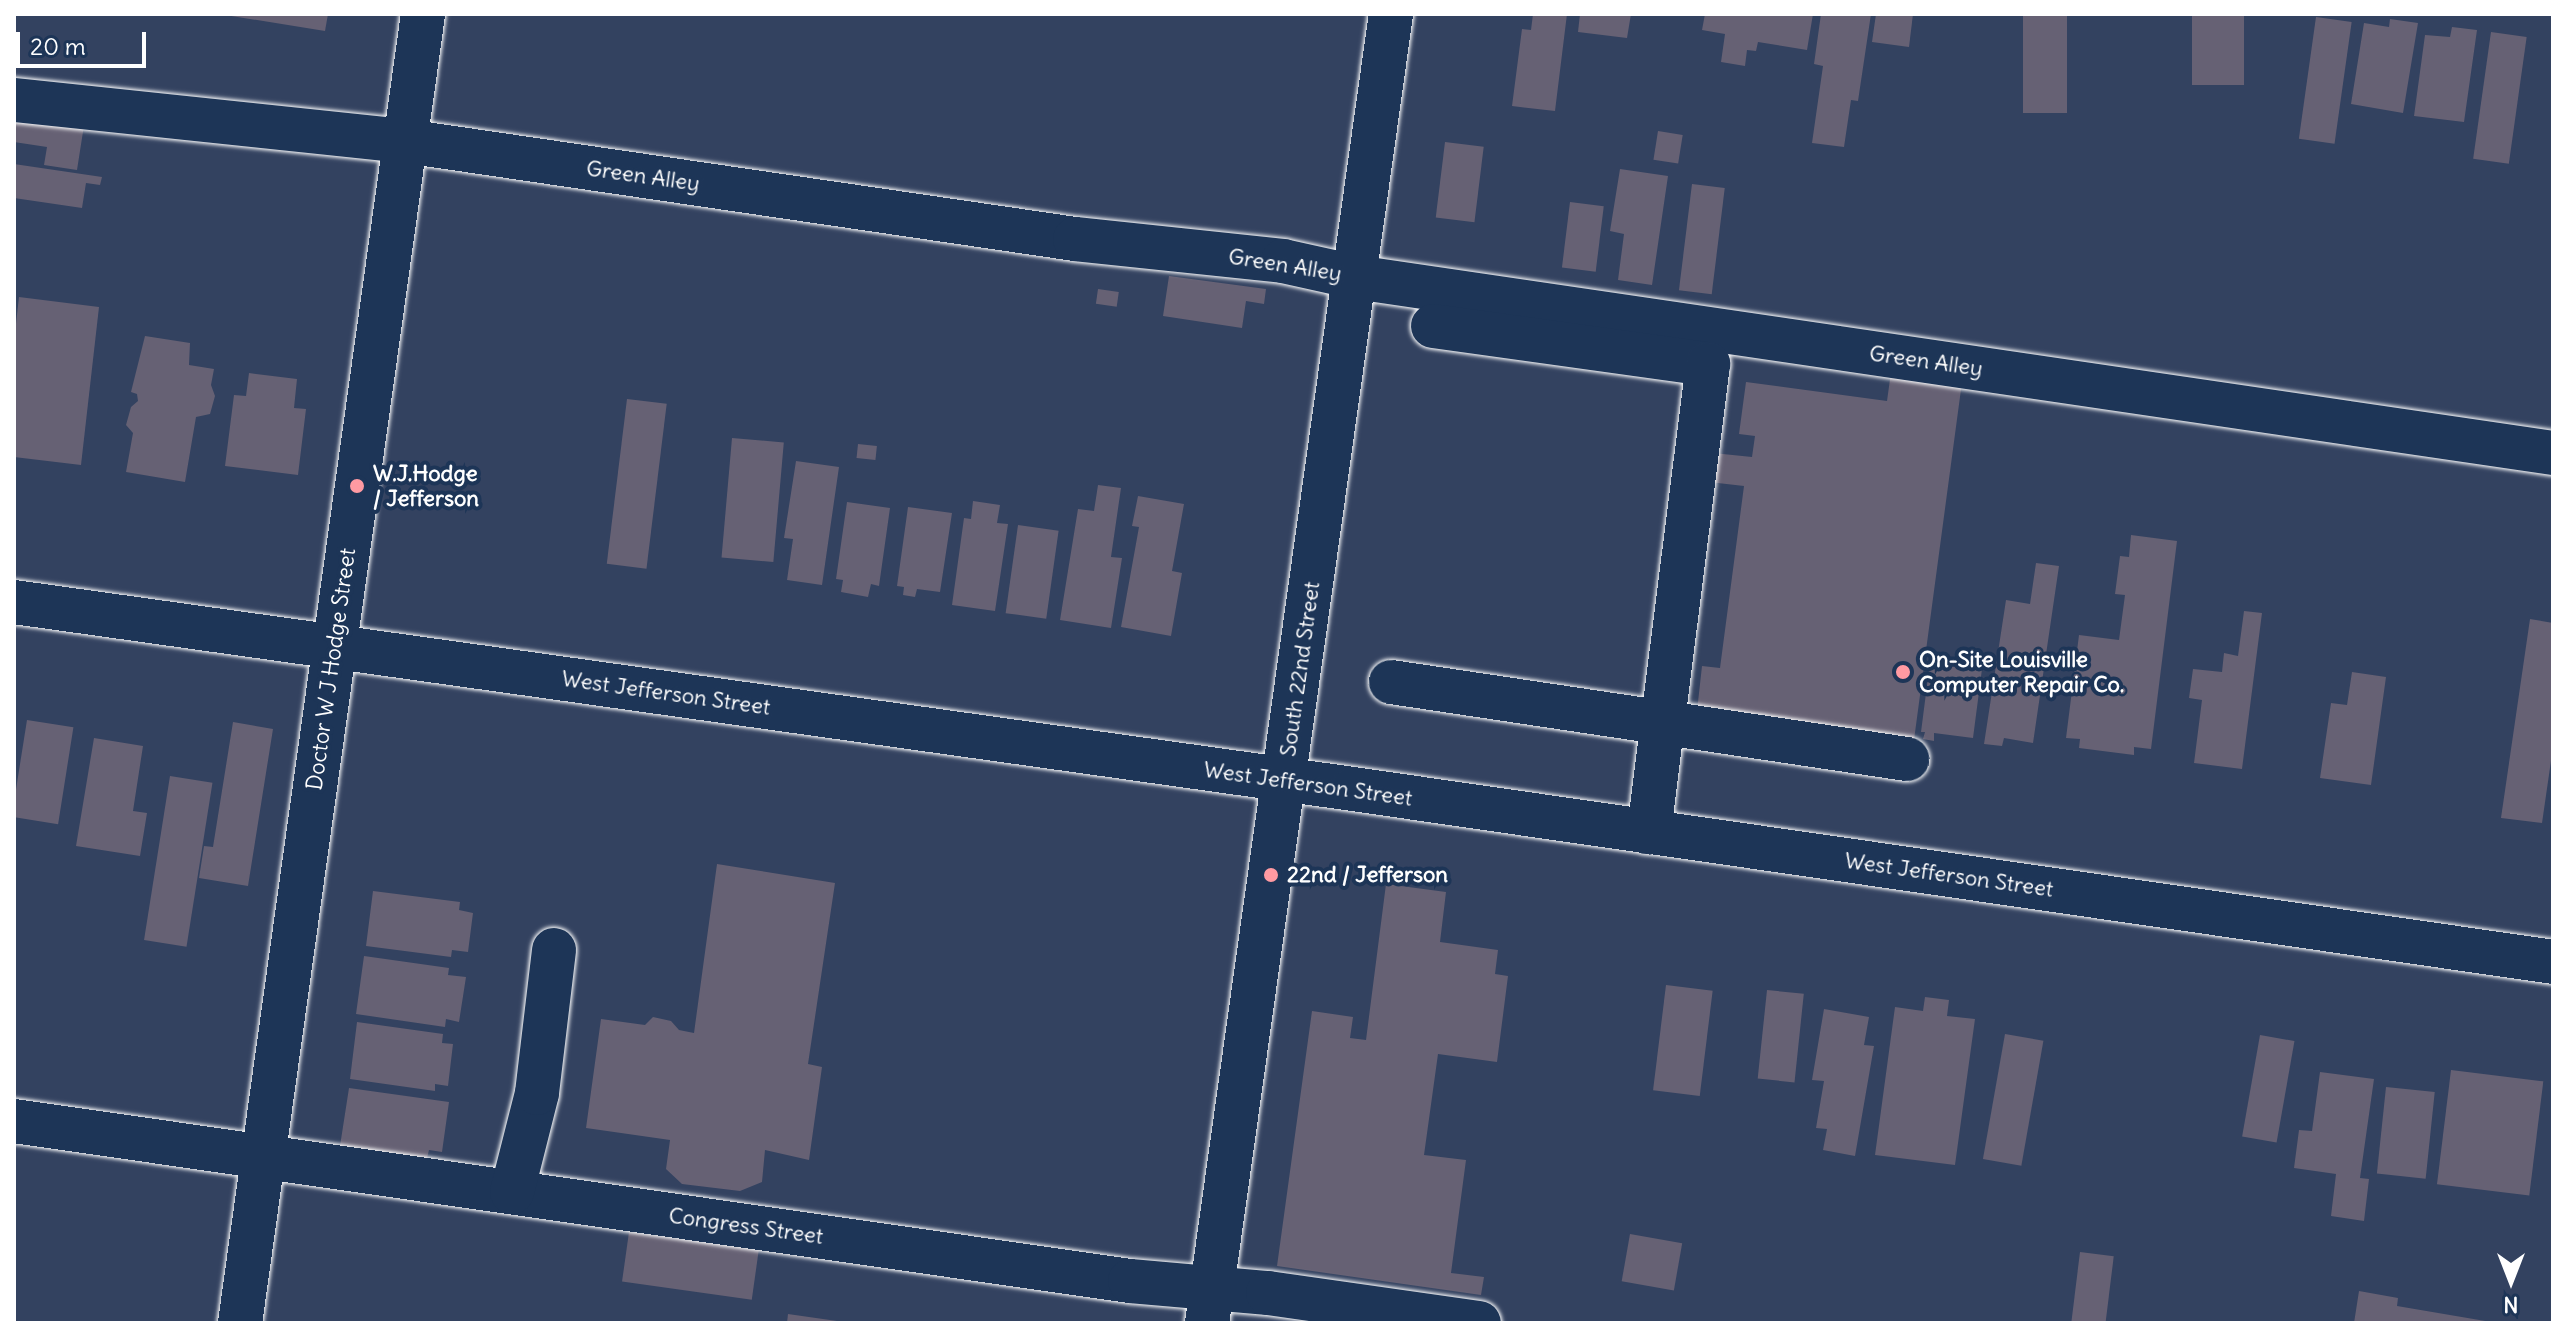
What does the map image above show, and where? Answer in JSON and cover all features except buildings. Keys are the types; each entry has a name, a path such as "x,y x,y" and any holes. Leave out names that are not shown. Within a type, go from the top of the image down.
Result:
{"street":[{"name":"Doctor W J Hodge Street","path":"240,1323 423,14"},
{"name":"South 22nd Street","path":"1210,1306 1391,14"},
{"name":"Green Alley","path":"14,100 405,141 1075,239 1283,261 1355,277 2553,453"},
{"path":"1433,326 1708,364 1649,832"},
{"name":"West Jefferson Street","path":"14,602 2553,962"},
{"path":"1391,682 1907,759"},
{"path":"512,1192 537,1093 554,950"},
{"name":"Congress Street","path":"14,1121 1130,1281 1210,1306 1479,1323"}],"place":[{"name":"W.J.Hodge / Jefferson","path":"357,486"},
{"name":"On-Site Louisville Computer Repair Co.","path":"1903,672"},
{"name":"22nd / Jefferson","path":"1271,875"}]}
